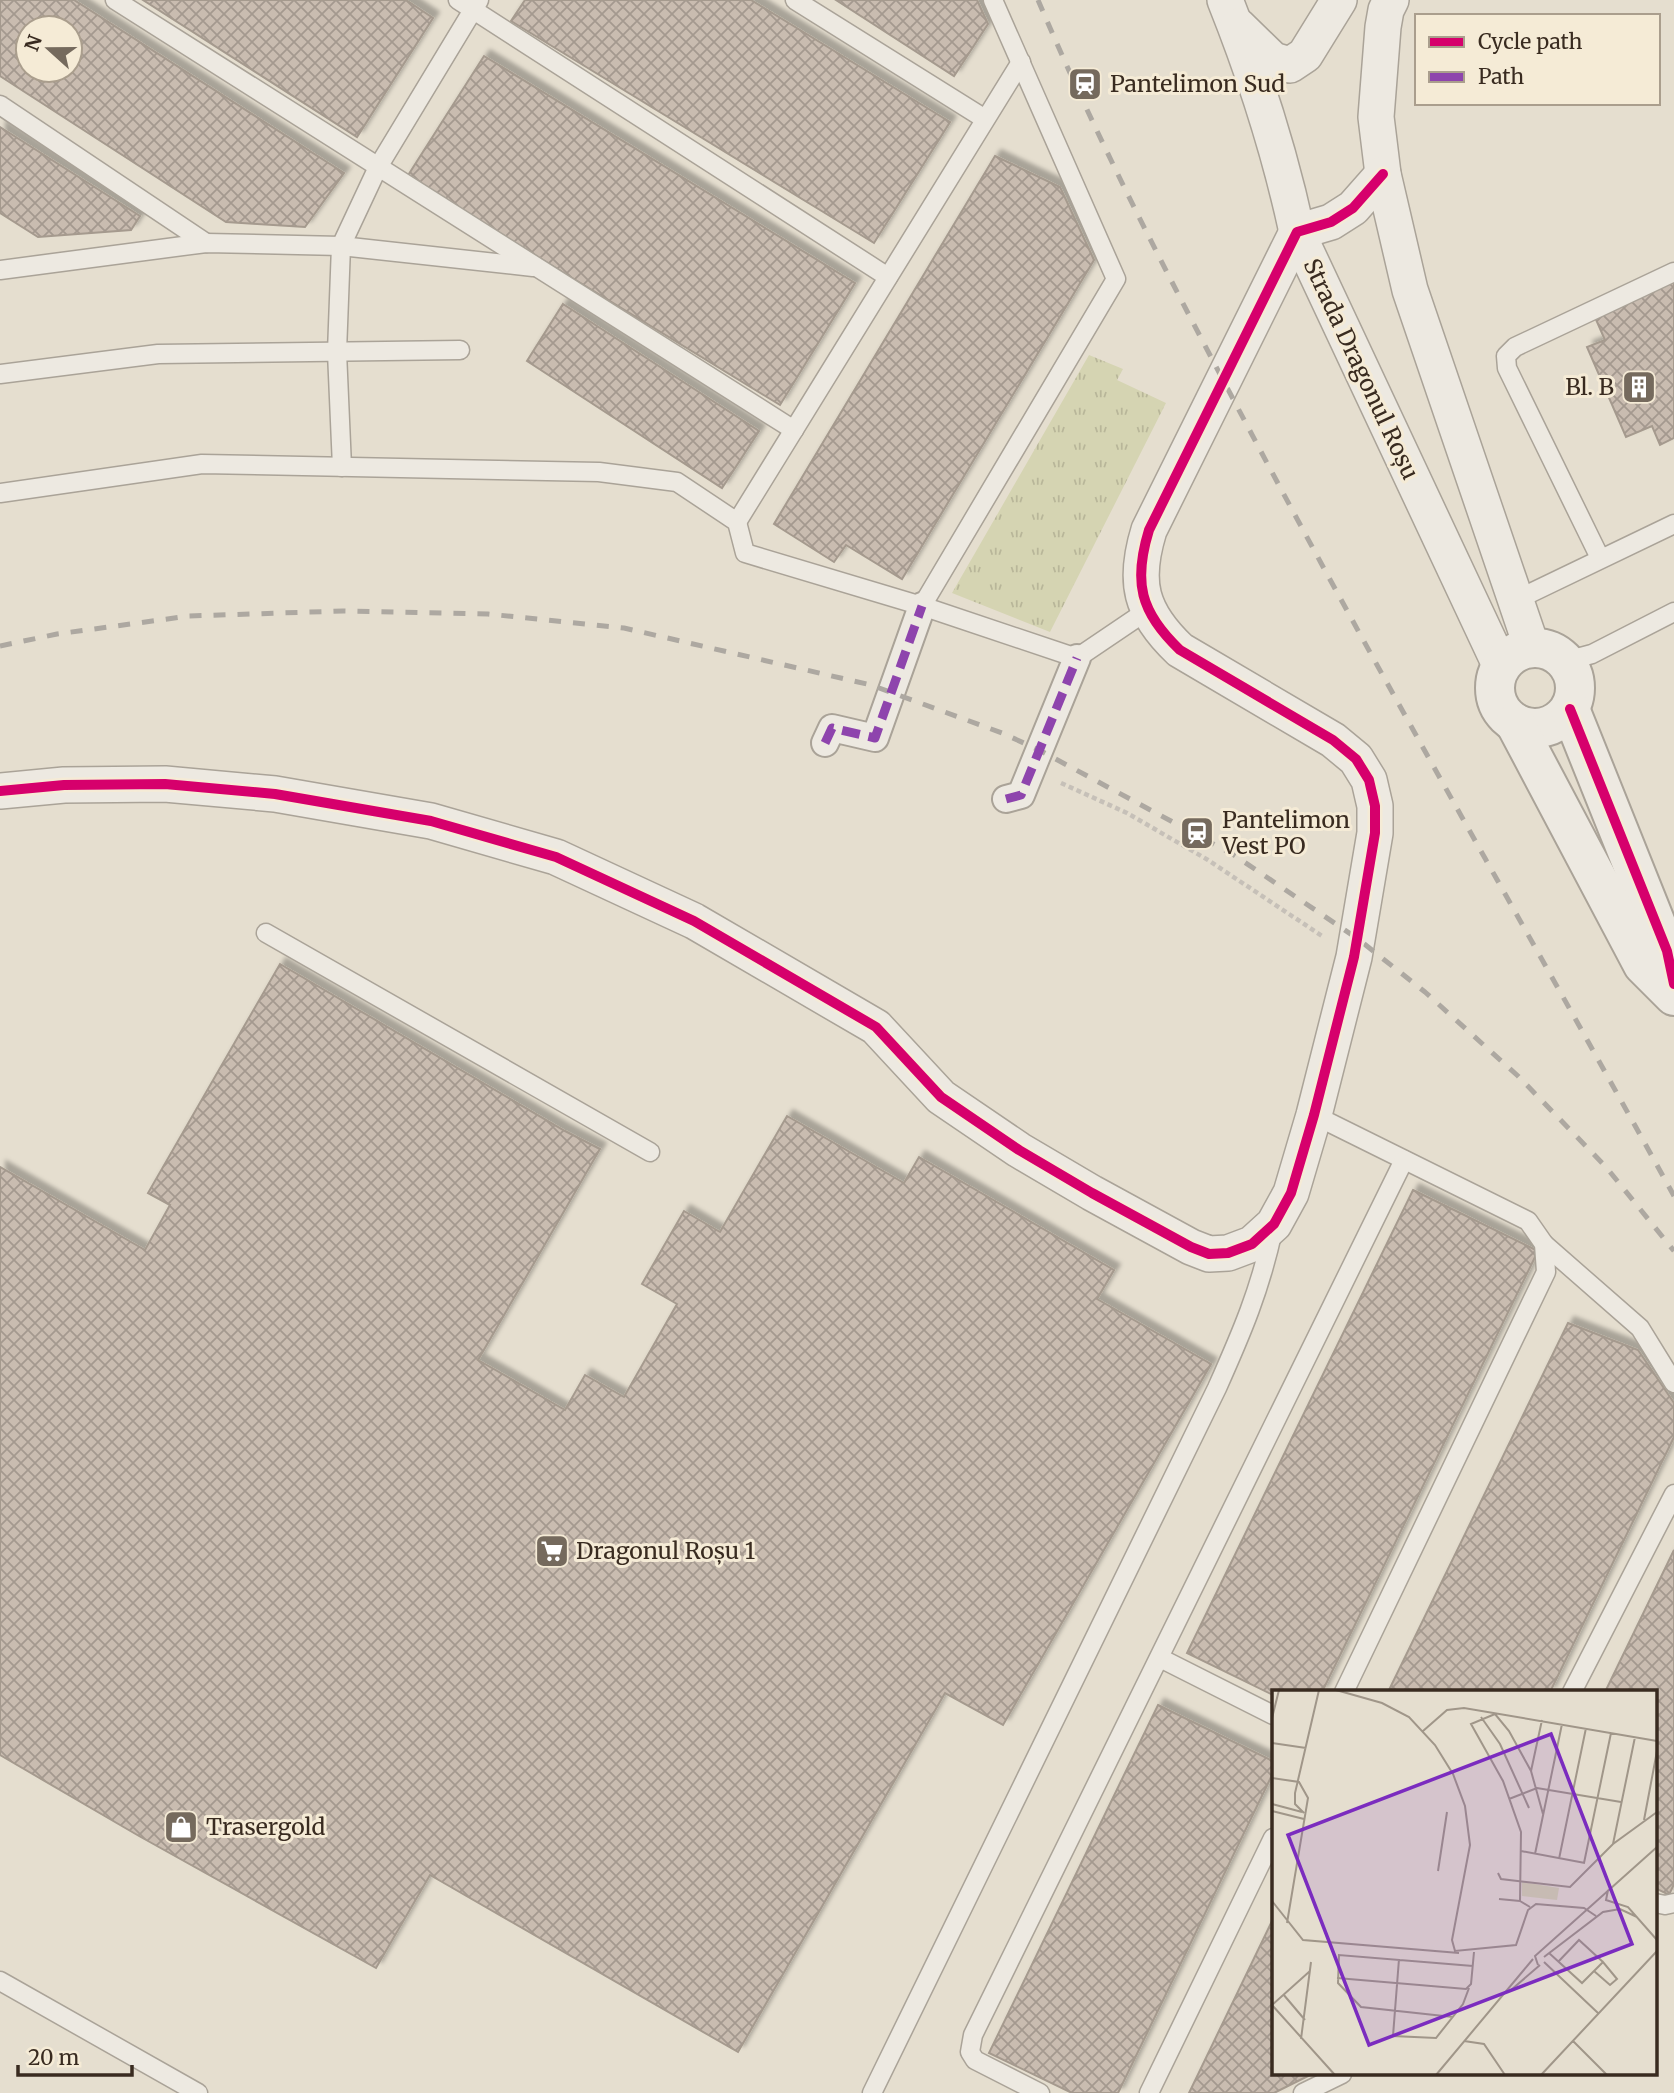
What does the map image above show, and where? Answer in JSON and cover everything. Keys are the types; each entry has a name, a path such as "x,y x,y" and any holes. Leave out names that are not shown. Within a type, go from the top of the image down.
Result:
{"street":[{"name":"Strada Dragonul Roșu","path":"1229,10 1273,60 1290,65 1296,64 1306,55 1339,0"},
{"path":"1391,0 1383,27 1376,117 1383,174 1410,290 1516,600 1533,659"},
{"name":"Strada Dragonul Roșu","path":"1229,10 1266,115 1297,232 1533,659"},
{"path":"0,791 64,785 164,785 275,794 431,821 556,857 694,921 876,1027 941,1097 1019,1150 1170,1237 1209,1254 1228,1252 1252,1244 1274,1224 1291,1193 1314,1115 1354,957 1375,833 1375,806 1369,780 1356,760 1333,740 1180,650 1160,631 1148,610 1140,582 1141,556 1149,530 1297,232 1331,222 1353,208 1383,174"},
{"path":"825,743 832,729 875,738 922,606"},
{"path":"1006,799 1021,795 1077,658"},
{"path":"1533,659 1572,672 1576,685 1570,709 1562,719 1539,729 1515,723 1505,715 1498,704 1496,679 1533,659"},
{"path":"1570,709 1667,951 1674,984"},
{"path":"1515,723 1643,965 1674,996"}],"lane":[{"path":"115,0 794,430"},
{"path":"795,0 985,118"},
{"path":"922,606 1116,279 993,0"},
{"path":"342,467 337,352 341,246 378,167 470,3 888,277"},
{"path":"737,522 1021,62"},
{"path":"0,105 206,243"},
{"path":"0,270 206,243 341,246 536,267"},
{"path":"1600,558 1507,368 1506,356 1515,347 1674,272"},
{"path":"0,374 158,354 460,351"},
{"path":"0,493 202,464 599,472 677,482 737,522 744,553 922,606 1077,658 1148,610"},
{"path":"1516,600 1674,524"},
{"path":"1533,659 1592,654 1674,612"},
{"path":"266,933 650,1152"},
{"path":"1314,1115 1528,1221 1544,1244 1640,1328 1674,1383"},
{"path":"1040,2093 975,2060 970,2052 973,2035 1404,1160"},
{"path":"872,2093 1217,1388 1248,1320 1263,1276 1274,1224"},
{"path":"1345,1690 1546,1272 1544,1244"},
{"path":"1573,1690 1674,1494"},
{"path":"1160,1658 1272,1714"},
{"path":"1149,2093 1272,1840"},
{"path":"1656,1903 1674,1903"},
{"path":"0,1981 198,2093"},
{"path":"1303,2093 1338,2076"}],"path":[{"path":"1032,770 1126,813 1208,860 1354,957"}],"green space":[{"path":"1089,355 1123,369 1117,380 1166,403 1050,632 952,593"}],"building":[{"path":"0,0 74,0 344,173 305,227 226,222 0,76"},
{"path":"143,0 406,0 433,18 357,137"},
{"path":"525,0 751,0 950,122 874,243 511,21"},
{"path":"836,0 977,0 988,24 954,76"},
{"path":"484,56 855,283 780,405 407,177"},
{"path":"0,127 140,216 131,230 38,237 0,213"},
{"path":"995,156 1060,187 1094,260 902,579 846,545 834,562 774,524"},
{"name":"Bl. B","path":"1674,279 1674,438 1660,445 1652,426 1626,437 1587,347 1605,340 1594,315"},
{"path":"563,304 759,431 722,488 527,361"},
{"name":"Dragonul Roșu 1","path":"280,964 600,1149 478,1360 565,1410 585,1375 624,1397 677,1304 642,1284 684,1211 720,1232 787,1116 904,1183 919,1157 1114,1270 1097,1299 1211,1364 1003,1725 945,1693 738,2052 430,1875 376,1968 0,1755 0,1167 145,1250 170,1205 148,1193"},
{"path":"1413,1190 1538,1251 1323,1690 1272,1690 1272,1695 1187,1653"},
{"path":"1568,1323 1638,1350 1674,1403 1674,1437 1551,1690 1389,1690"},
{"path":"1674,1550 1674,1884 1669,1895 1656,1888 1656,1690 1606,1690"},
{"path":"1158,1705 1272,1761 1272,1775 1118,2093 1072,2093 989,2053"},
{"path":"1272,1921 1272,2076 1308,2076 1274,2093 1189,2093"}],"railway":[{"path":"1038,0 1116,170 1258,446 1412,728 1674,1196"},
{"path":"0,646 57,634 189,616 343,611 488,614 624,628 871,685 1002,733 1039,750 1234,855 1358,939 1425,992 1518,1076 1606,1167 1674,1251"}],"marked path":[{"path":"825,743 832,728 875,738 922,606"},
{"path":"1006,799 1021,795 1077,658"}],"cycle path":[{"path":"0,791 64,785 165,784 275,794 431,821 556,857 694,921 876,1027 941,1097 1019,1150 1092,1193 1191,1247 1209,1254 1228,1253 1252,1244 1274,1224 1291,1193 1314,1115 1354,957 1375,833 1375,806 1369,780 1356,759 1333,740 1180,650 1156,623 1148,609 1141,581 1141,565 1149,530 1297,232 1331,222 1353,208 1383,174"},
{"path":"1570,709 1667,951 1674,984"}],"place":[{"name":"Pantelimon Sud","path":"1085,84"},
{"name":"Bl. B","path":"1639,387"},
{"name":"Pantelimon Vest PO","path":"1197,833"},
{"name":"Dragonul Roșu 1","path":"552,1551"},
{"name":"Trasergold","path":"181,1827"}]}
